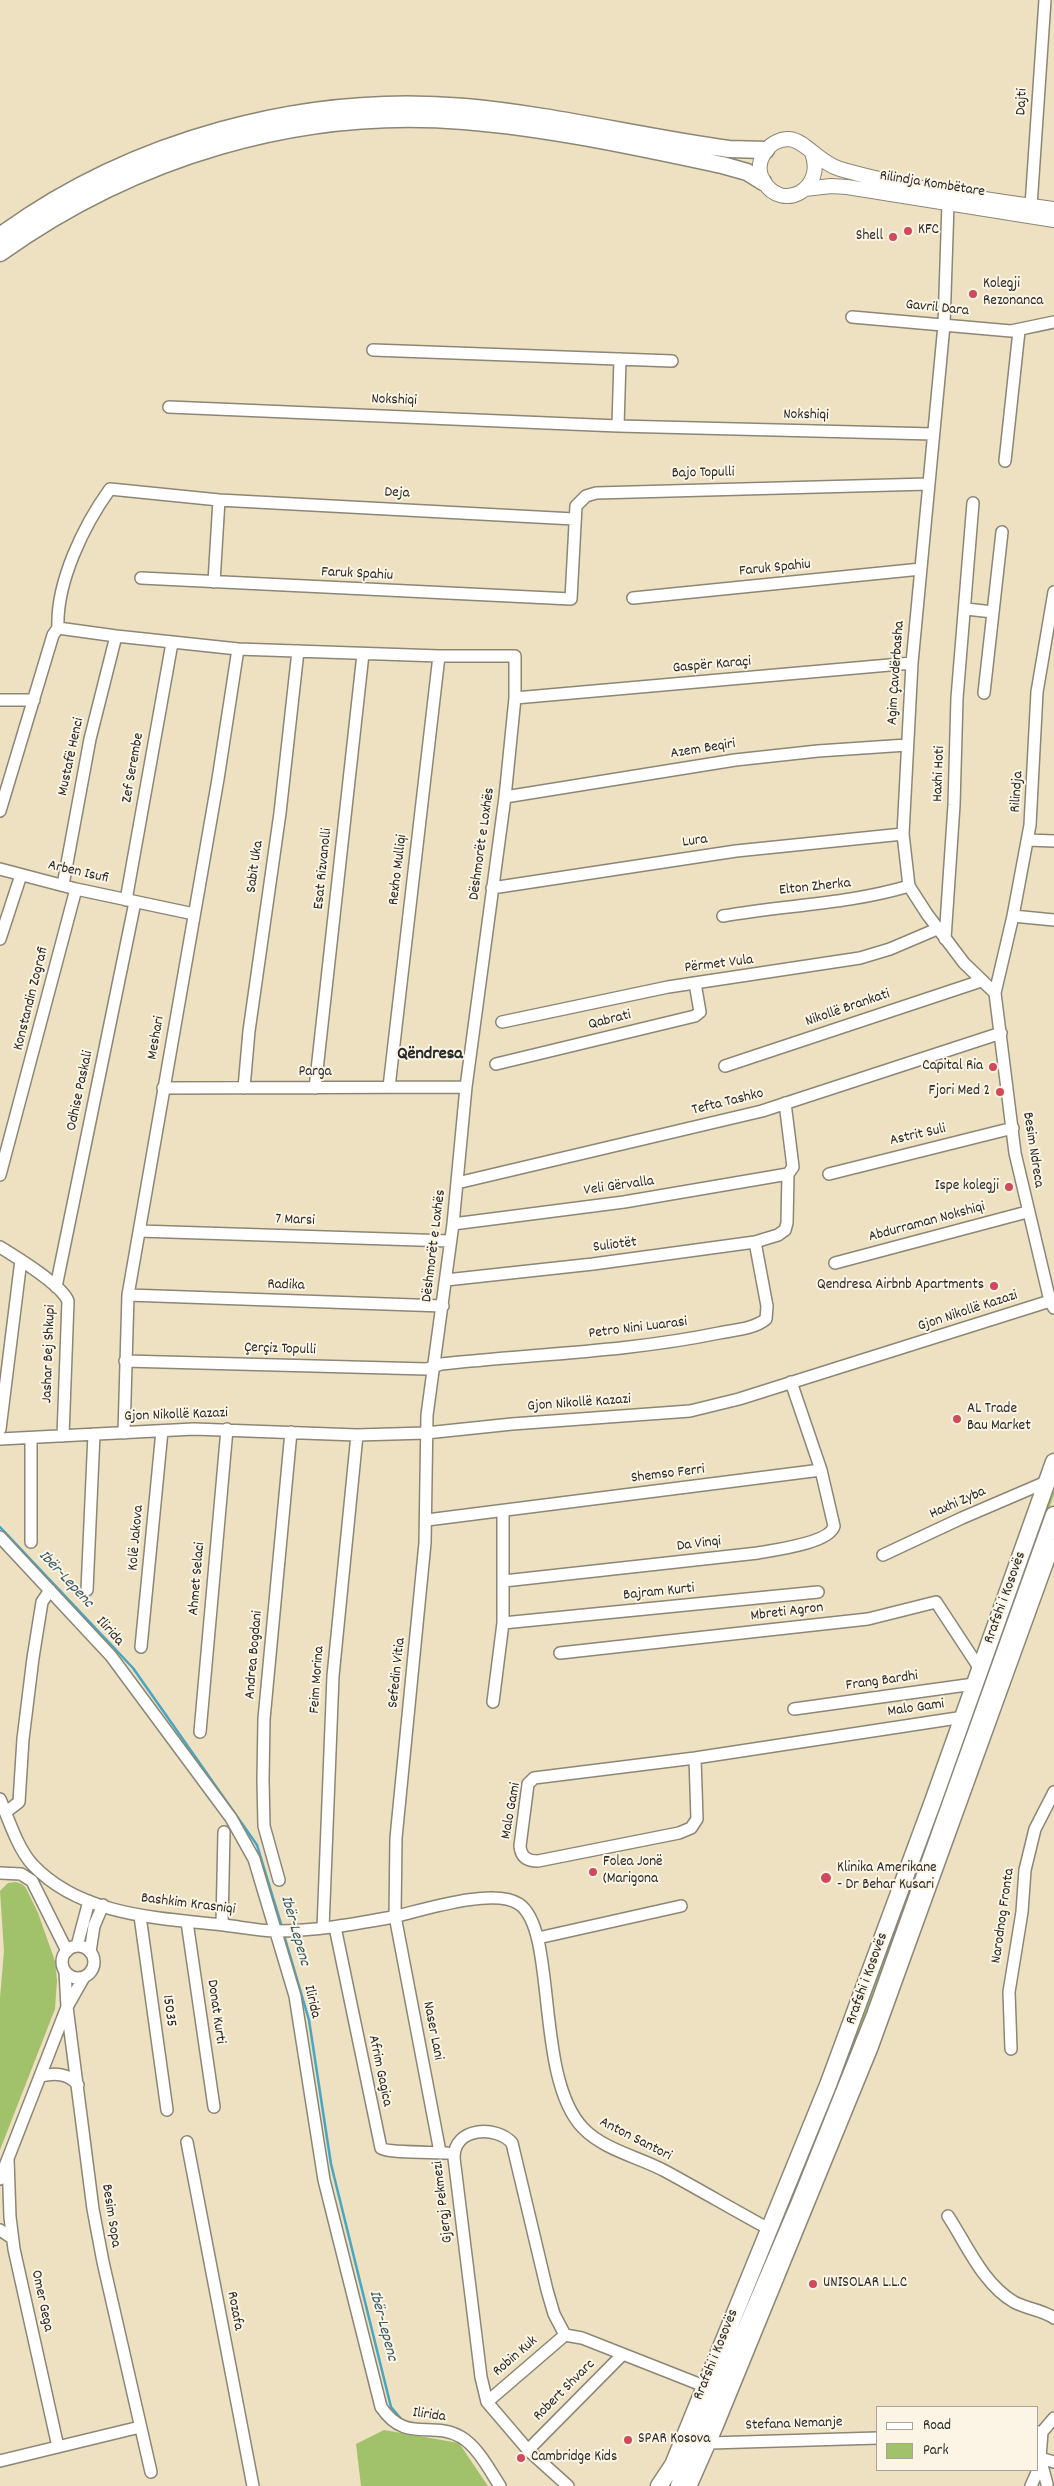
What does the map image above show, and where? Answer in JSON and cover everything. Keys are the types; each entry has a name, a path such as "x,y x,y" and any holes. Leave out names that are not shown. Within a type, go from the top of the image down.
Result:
{"highway":[{"path":"0,236 75,189 161,150 247,124 332,110 406,106 464,107 510,112 729,149 766,150"},
{"path":"0,253 82,201 167,163 251,137 332,123 414,119 508,125 722,165 746,172 763,182"},
{"name":"Rrafshi i Kosovës","path":"659,2486 673,2465 828,2085 964,1717 1054,1462"},
{"name":"Rrafshi i Kosovës","path":"679,2486 796,2211 875,2015 1054,1515"}],"main road":[{"path":"789,139 806,146 812,153 816,168 814,176 805,190 790,196 782,195 768,188 763,182 759,165 766,150 772,144 789,139"},
{"name":"Rilindja Kombëtare","path":"812,153 829,165 852,172 1054,209"},
{"name":"Rilindja Kombëtare","path":"805,190 831,186 848,187 1054,220"}],"street":[{"name":"Dajti","path":"1030,206 1045,0"},
{"name":"Agim Çavdërbasha","path":"948,204 944,325 912,663 903,834 909,886 937,930 981,981 995,993"},
{"name":"Gavril Dara","path":"852,317 1019,331 1054,322"},
{"path":"1005,461 1019,331"},
{"path":"373,350 672,361"},
{"path":"618,426 620,359"},
{"name":"Nokshiqi","path":"169,407 618,426 933,434"},
{"name":"Bajo Topulli","path":"571,599 576,506 580,501 596,493 609,491 928,484"},
{"name":"Deja","path":"58,628 57,615 77,548 95,510 110,489 219,500 574,519"},
{"path":"214,582 219,500"},
{"name":"Haxhi Hoti","path":"945,939 954,804 958,698 973,503"},
{"path":"984,693 1002,532"},
{"name":"Faruk Spahiu","path":"632,598 921,569"},
{"name":"Faruk Spahiu","path":"141,578 571,599"},
{"name":"Rilindja","path":"995,993 1028,840 1034,790 1036,692 1052,617 1054,592"},
{"path":"966,609 993,612"},
{"path":"0,811 53,635 58,628"},
{"name":"Dëshmorët e Loxhës","path":"58,628 172,643 238,649 439,656 515,656 515,698 505,797 466,1087 453,1224 426,1433"},
{"name":"Mustafë Henci","path":"63,886 90,739 116,636"},
{"name":"Zef Serembe","path":"130,901 172,643"},
{"name":"Meshari","path":"124,1433 128,1295 238,649"},
{"name":"Sabit Uka","path":"244,1088 249,1031 283,785 298,651"},
{"name":"Esat Rizvanolli","path":"315,1088 363,654"},
{"name":"Rexho Mulliqi","path":"390,1087 439,656"},
{"name":"Gaspër Karaçi","path":"515,698 912,663"},
{"path":"0,700 34,700"},
{"name":"Azem Beqiri","path":"505,797 735,760 818,750 907,745"},
{"name":"Lura","path":"492,888 736,851 903,834"},
{"path":"1028,840 1054,841"},
{"name":"Arben Isufi","path":"0,869 63,886 194,914"},
{"path":"0,939 21,875"},
{"name":"Elton Zherka","path":"723,916 758,910 853,900 909,886"},
{"name":"Konstandin Zografi","path":"0,1175 76,889"},
{"name":"Odhise Paskali","path":"56,1287 130,901"},
{"path":"1013,916 1054,920"},
{"name":"Përmet Vula","path":"502,1022 695,983 860,958 890,949 937,930"},
{"name":"Nikollë Brankati","path":"725,1066 981,981"},
{"name":"Qabrati","path":"496,1064 696,1016 700,1012 695,983"},
{"name":"Besim Ndreca","path":"995,993 1015,1153 1052,1305"},
{"name":"Tefta Tashko","path":"457,1183 740,1116 1000,1033"},
{"name":"Parga","path":"163,1088 466,1087"},
{"path":"785,1103 793,1160 793,1167 788,1174"},
{"name":"Astrit Suli","path":"829,1174 1013,1128"},
{"name":"Veli Gërvalla","path":"453,1224 624,1202 788,1174"},
{"name":"Suliotët","path":"446,1280 593,1264 755,1242 778,1235 785,1230 789,1209 788,1174"},
{"name":"Abdurraman Nokshiqi","path":"835,1263 1028,1212"},
{"name":"7 Marsi","path":"139,1231 450,1241"},
{"name":"Petro Nini Luarasi","path":"434,1366 674,1341 760,1323 766,1318 768,1312 755,1242"},
{"name":"Jashar Bej Shkupi","path":"0,1246 56,1287 68,1301 63,1436"},
{"path":"0,1429 21,1260"},
{"name":"Radika","path":"128,1295 443,1306"},
{"name":"Gjon Nikollë Kazazi","path":"0,1439 227,1429 357,1434 426,1433 512,1424 690,1411 730,1402 791,1382 1052,1305"},
{"name":"Çerçiz Topulli","path":"125,1361 423,1369 434,1366"},
{"path":"791,1382 821,1470"},
{"name":"Ahmet Selaci","path":"200,1732 227,1429"},
{"name":"Kolë Jakova","path":"142,1647 162,1431"},
{"name":"Andrea Bogdani","path":"279,1880 264,1826 264,1719 291,1432"},
{"name":"Sefedin Vitia","path":"395,1916 396,1838 400,1785 414,1663 426,1520 426,1433"},
{"path":"87,1590 94,1434"},
{"name":"Feim Morina","path":"329,1927 333,1676 357,1434"},
{"path":"31,1438 31,1542"},
{"name":"Shemso Ferri","path":"426,1520 503,1512 821,1470"},
{"name":"Da Vinqi","path":"504,1581 758,1553 795,1546 823,1537 833,1531 834,1526 821,1470"},
{"name":"Haxhi Zyba","path":"883,1555 1046,1482"},
{"path":"493,1702 503,1623 503,1512"},
{"name":"Ilirida","path":"0,1538 111,1656 231,1818 254,1859 295,1996 324,2180 382,2407 391,2421 403,2427 460,2436 469,2442 500,2486"},
{"name":"Rrafshi i Kosovës","path":"691,2486 872,2048 1054,1545"},
{"path":"6,1812 19,1802 23,1739 33,1658 42,1602 50,1590"},
{"name":"Bajram Kurti","path":"503,1623 818,1592"},
{"name":"Mbreti Agron","path":"560,1653 868,1619 936,1602 977,1676"},
{"name":"Frang Bardhi","path":"794,1709 977,1676"},
{"name":"Malo Gami","path":"694,1758 697,1818 691,1828 679,1833 538,1861 527,1859 523,1855 520,1846 528,1784 534,1778 694,1758 964,1717"},
{"name":"Narodnog Fronta","path":"1011,2049 1009,1992 1022,1912 1026,1863 1035,1829 1054,1792"},
{"name":"Bashkim Krasniqi","path":"0,1799 31,1862 47,1877 79,1898 140,1916 276,1931"},
{"path":"222,1925 224,1832"},
{"path":"0,1873 21,1874 32,1881 72,1949 90,1952"},
{"name":"Anton Santori","path":"276,1931 329,1927 395,1916 439,1905 495,1898 507,1899 523,1907 538,1938 554,2065 564,2097 582,2128 609,2146 663,2171 769,2229"},
{"name":"Besim Sopa","path":"89,1901 72,1949 62,1961 65,1971 67,2007 93,2209 150,2472"},
{"name":"Besim Sopa","path":"0,2179 67,2007 84,1977 94,1966 90,1952 94,1926 103,1905"},
{"path":"538,1938 681,1906"},
{"name":"15035","path":"140,1916 167,2110"},
{"name":"Naser Lani","path":"395,1916 440,2152"},
{"name":"Donat Kurti","path":"187,1922 214,2107"},
{"name":"Afrim Gagica","path":"329,1927 381,2148 390,2152 454,2153"},
{"path":"65,1971 74,1977 84,1977"},
{"path":"40,2076 58,2074 73,2080 78,2085"},
{"name":"Gjergj Pekmezi","path":"565,2335 554,2314 547,2290 512,2143 507,2137 498,2133 472,2134 461,2137 456,2143 454,2153 481,2377 487,2402 528,2450 568,2486"},
{"name":"Rozafa","path":"187,2142 253,2486"},
{"name":"Omer Gega","path":"8,2159 12,2238 58,2447"},
{"path":"948,2216 989,2281 1000,2292 1014,2302 1054,2318"},
{"path":"0,2230 12,2238"},
{"path":"565,2335 582,2338 704,2386"},
{"name":"Robin Kuk","path":"487,2402 565,2335"},
{"name":"Robert Shvarc","path":"528,2450 623,2354"},
{"path":"1047,2484 1039,2466 1040,2432 1054,2418"},
{"path":"0,2461 140,2427"},
{"name":"Stefana Nemanje","path":"710,2443 876,2438"},
{"path":"1039,2466 1054,2462"},
{"path":"1031,2486 1037,2471"}],"green space":[{"path":"1054,1478 1054,1495 872,2001 827,2116 700,2421 671,2485 666,2486"},
{"path":"16,1882 26,1888 38,1913 55,1961 57,1981 55,2009 0,2150 0,1998 4,1951 0,1891 8,1883"},
{"path":"384,2430 459,2443 488,2486 361,2486 356,2444"}],"waterway":[{"name":"Ibër-Lepenc","path":"0,1527 133,1668 257,1845 282,1927"},
{"name":"Ibër-Lepenc","path":"284,1935 309,2020 331,2164 391,2407 402,2420"}],"place":[{"name":"KFC","path":"908,231"},
{"name":"Shell","path":"893,237"},
{"name":"Kolegji Rezonanca","path":"973,294"},
{"name":"Capital Ria","path":"993,1067"},
{"name":"Fjori Med 2","path":"1000,1092"},
{"name":"Ispe kolegji","path":"1009,1187"},
{"name":"Qendresa Airbnb Apartments","path":"994,1286"},
{"name":"AL Trade Bau Market","path":"957,1419"},
{"name":"Folea Jonë (Marigona","path":"593,1872"},
{"name":"Klinika Amerikane - Dr Behar Kusari","path":"826,1878"},
{"name":"UNISOLAR L.L.C","path":"813,2284"},
{"name":"SPAR Kosova","path":"628,2440"},
{"name":"Cambridge Kids","path":"521,2458"}],"district":[{"name":"Qëndresa","path":"430,1056"}]}
